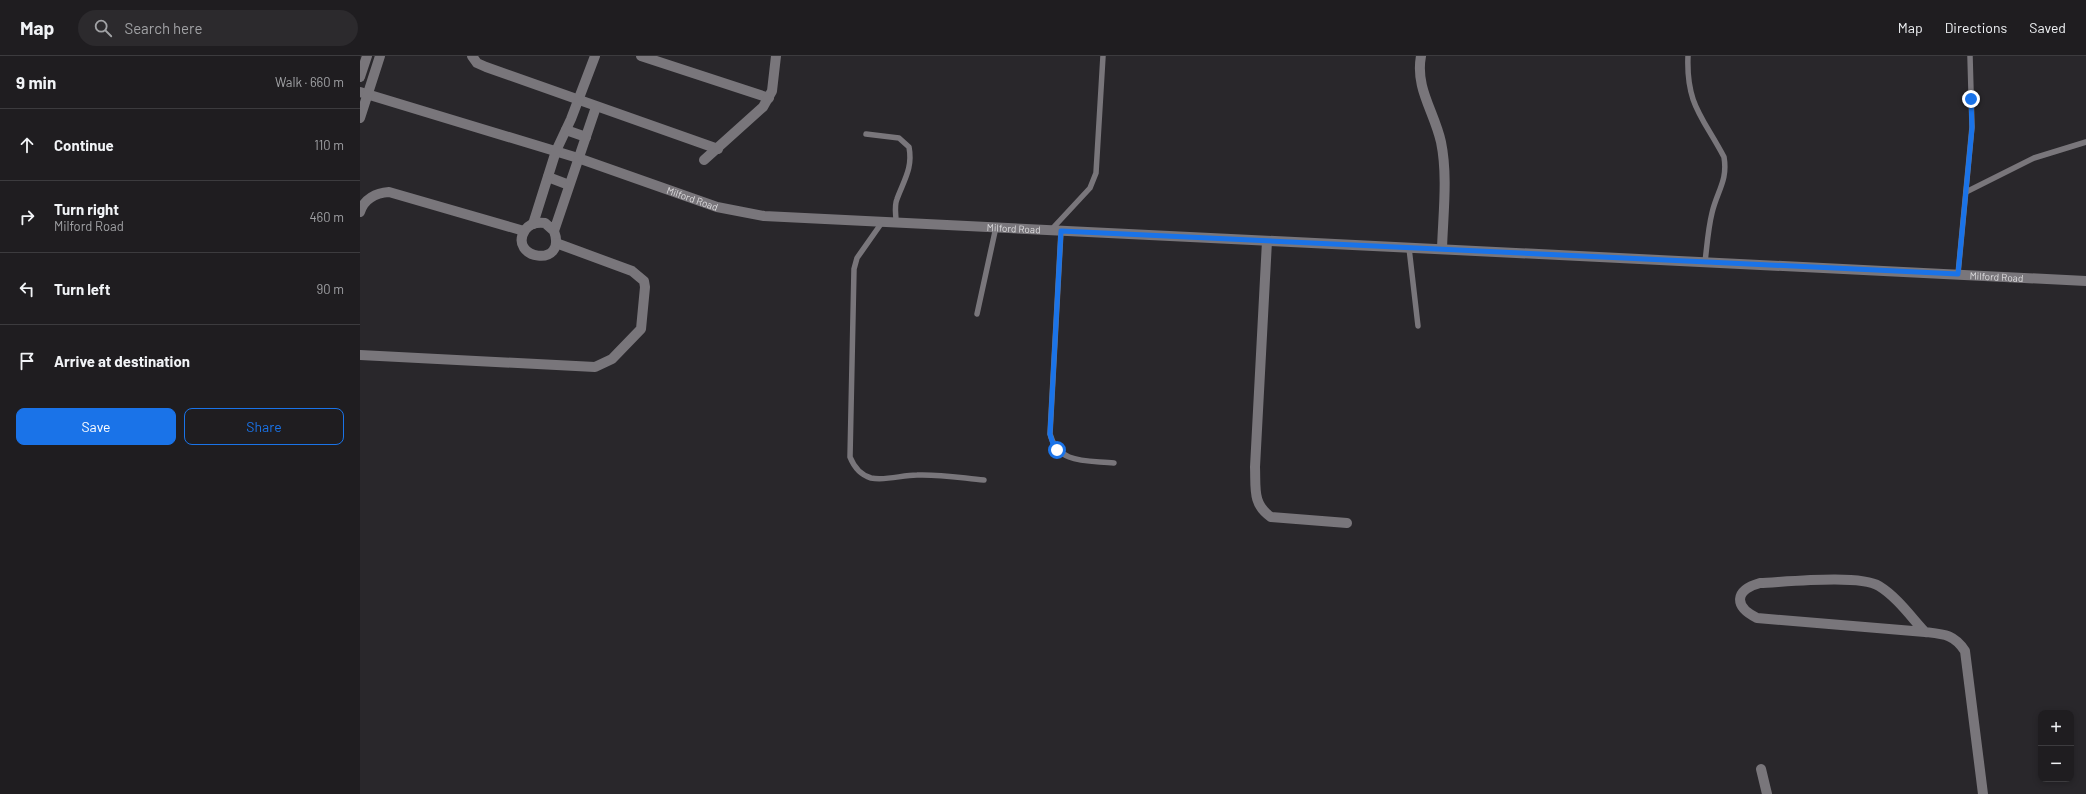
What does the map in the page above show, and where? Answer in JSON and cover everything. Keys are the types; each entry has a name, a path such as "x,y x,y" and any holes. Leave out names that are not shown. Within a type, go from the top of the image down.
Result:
{"street":[{"path":"360,76 367,56"},
{"path":"360,118 364,93 380,56"},
{"path":"472,56 477,63 486,67 718,149"},
{"path":"533,224 556,151 579,100 595,56"},
{"path":"641,56 769,98"},
{"path":"704,160 758,112 769,98 772,91 776,56"},
{"path":"1421,56 1421,87 1441,144 1444,174 1442,249"},
{"name":"Milford Road","path":"364,93 578,158 734,211 764,216 807,219 883,220 1056,231 2086,281"},
{"path":"554,231 545,223 533,224 524,231 522,240 524,248 530,254 538,257 546,256 553,250 556,243 554,231 596,107"},
{"path":"566,130 586,137"},
{"path":"548,177 569,185"},
{"path":"360,212 368,200 382,193 389,192 524,231"},
{"path":"1267,241 1255,467 1257,502 1262,510 1271,517 1347,522"},
{"path":"360,355 595,367 612,359 641,329 645,287 644,281 632,271 556,243"},
{"path":"1925,632 1893,598 1878,586 1869,583 1852,580 1760,583 1750,586 1741,595 1740,603 1743,610 1757,618 1925,632 1949,635 1960,642 1965,651 1983,794"},
{"path":"1761,769 1767,794"}],"lane":[{"path":"1103,56 1096,173 1090,188 1056,231 1050,434 1053,444 1063,455 1071,458 1114,463"},
{"path":"1688,56 1689,88 1693,101 1724,157 1726,166 1723,186 1712,212 1705,262"},
{"path":"1958,274 1972,128 1970,56"},
{"path":"866,134 899,138 909,147 910,167 908,177 896,204 896,221"},
{"path":"1966,192 2034,158 2086,142"},
{"path":"883,220 857,258 854,269 850,457 853,466 869,477 881,479 918,474 984,480"},
{"path":"976,314 996,227"},
{"path":"1409,248 1418,326"}],"route":[{"path":"1057,450 1053,444 1050,434 1061,231 1958,274 1972,128 1971,99"}]}
